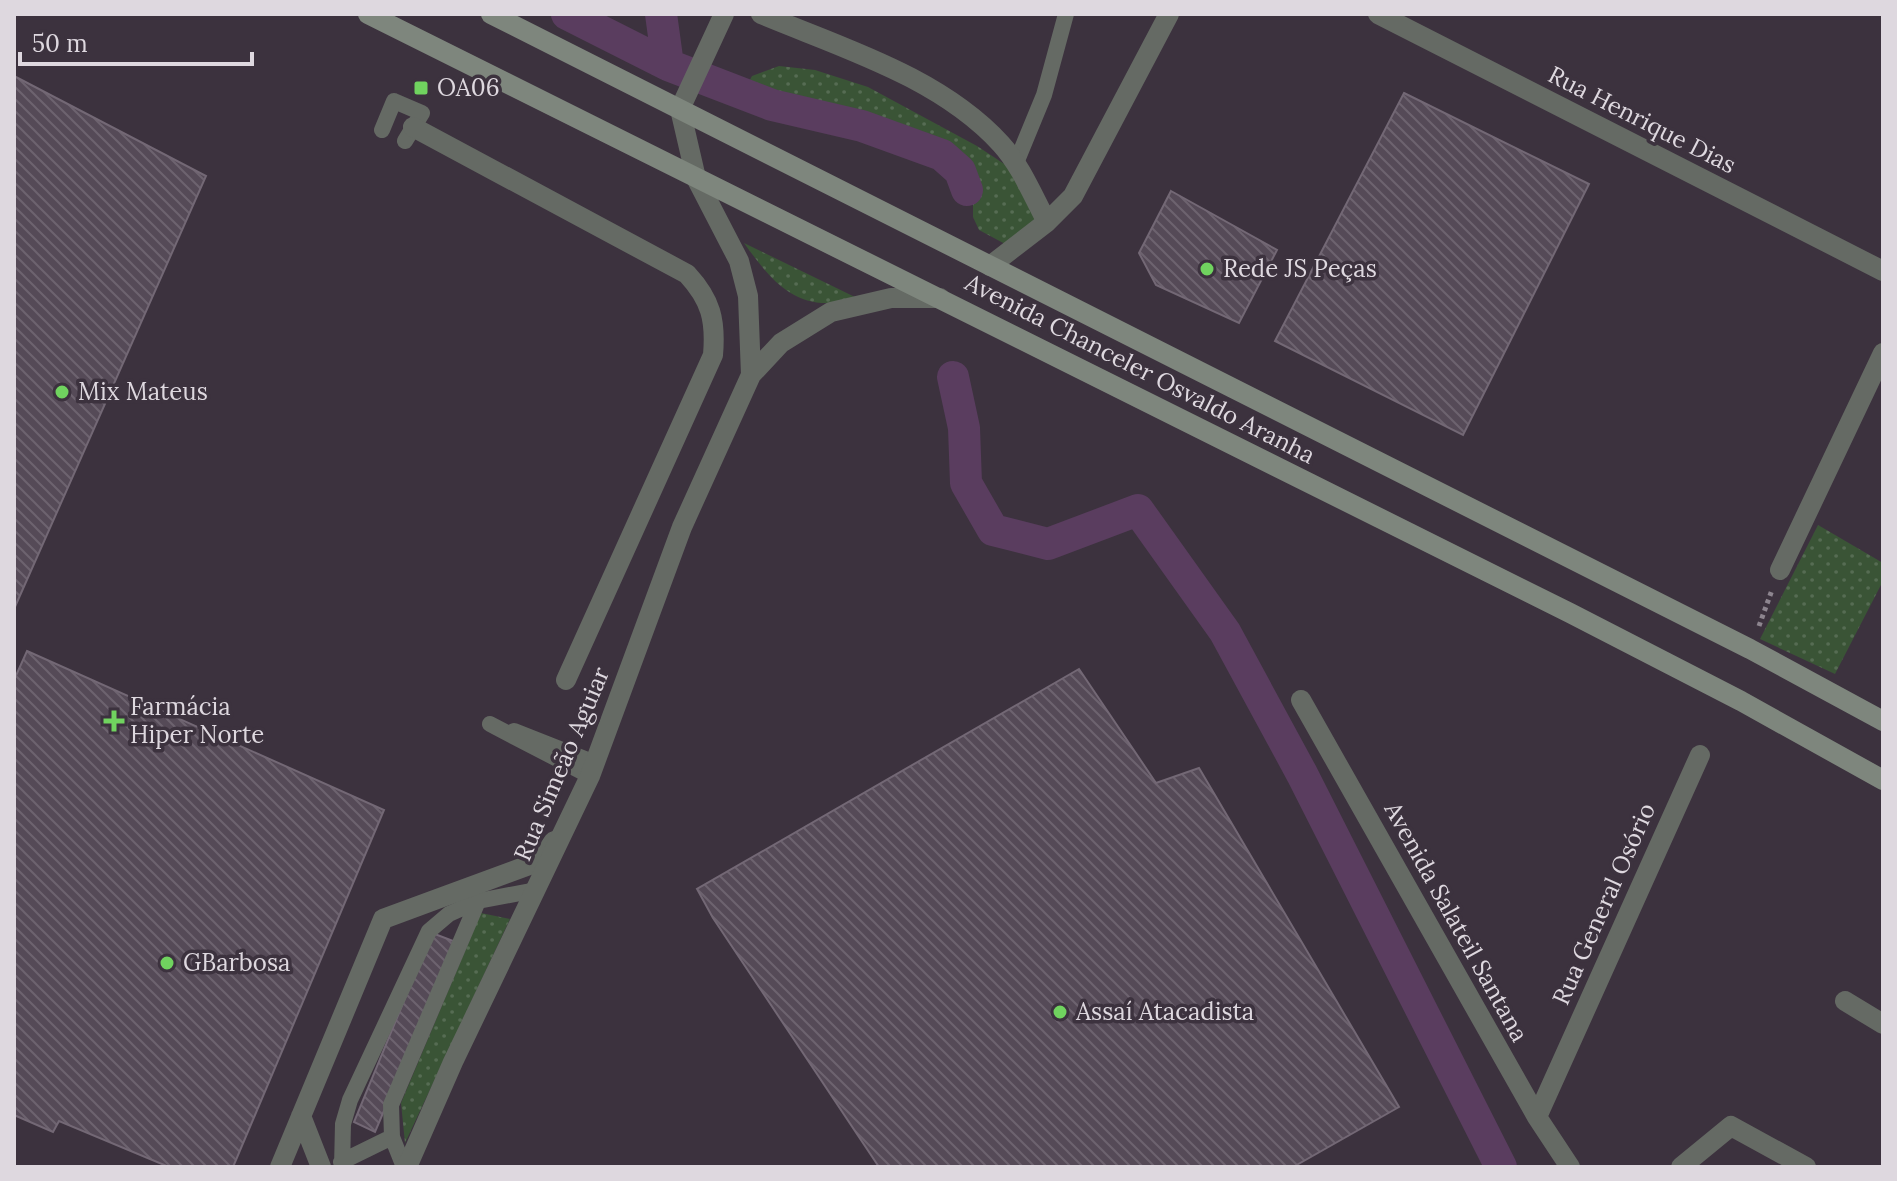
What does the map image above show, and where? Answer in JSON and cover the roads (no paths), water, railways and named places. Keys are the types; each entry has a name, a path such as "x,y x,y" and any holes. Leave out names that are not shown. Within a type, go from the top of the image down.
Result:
{"main road":[{"name":"Avenida Chanceler Osvaldo Aranha","path":"368,14 1715,687 1883,780"},
{"name":"Avenida Chanceler Osvaldo Aranha","path":"491,14 683,100 990,266 1750,649 1883,721"}],"street":[{"path":"724,14 683,100 696,178 739,261 748,296 751,375"},
{"path":"761,14 940,95 999,142 1016,163 1047,222"},
{"path":"990,266 1047,222 1073,196 1169,14"},
{"name":"Rua Henrique Dias","path":"1378,14 1883,271"},
{"path":"413,127 687,274 704,292 711,308 715,328 713,355 566,680"},
{"path":"751,375 781,343 831,312 891,298 940,298"},
{"path":"1780,570 1883,353"},
{"name":"Rua Simeão Aguiar","path":"406,1167 453,1062 573,815 682,527 751,375"},
{"name":"Avenida Salateil Santana","path":"1301,700 1537,1117 1570,1167"},
{"name":"Rua General Osório","path":"1537,1117 1700,755"},
{"path":"280,1167 383,919 540,861 573,815"},
{"path":"1845,1001 1883,1024"},
{"path":"301,1116 335,1165"},
{"path":"1681,1167 1731,1126 1806,1167"}],"lane":[{"path":"1016,163 1044,95 1066,14"},
{"path":"382,130 394,101 413,127"},
{"path":"490,724 538,738 592,769 490,724"},
{"path":"335,1165 350,1100 417,951 441,919 478,901 536,890"},
{"path":"406,1167 392,1137 389,1116 398,1083 478,901"},
{"path":"335,1165 392,1137"}],"waterway":[{"path":"567,14 668,65 772,105 862,126 942,155 960,171 967,190"},
{"path":"661,14 668,65"},
{"path":"953,377 964,428 966,483 993,530 1048,544 1138,510 1225,632 1302,774 1501,1167"}],"place":[{"name":"OA06","path":"421,88"},
{"name":"Rede JS Peças","path":"1207,269"},
{"name":"Mix Mateus","path":"62,392"},
{"name":"Farmácia Hiper Norte","path":"114,721"},
{"name":"GBarbosa","path":"167,963"},
{"name":"Assaí Atacadista","path":"1060,1012"}]}
